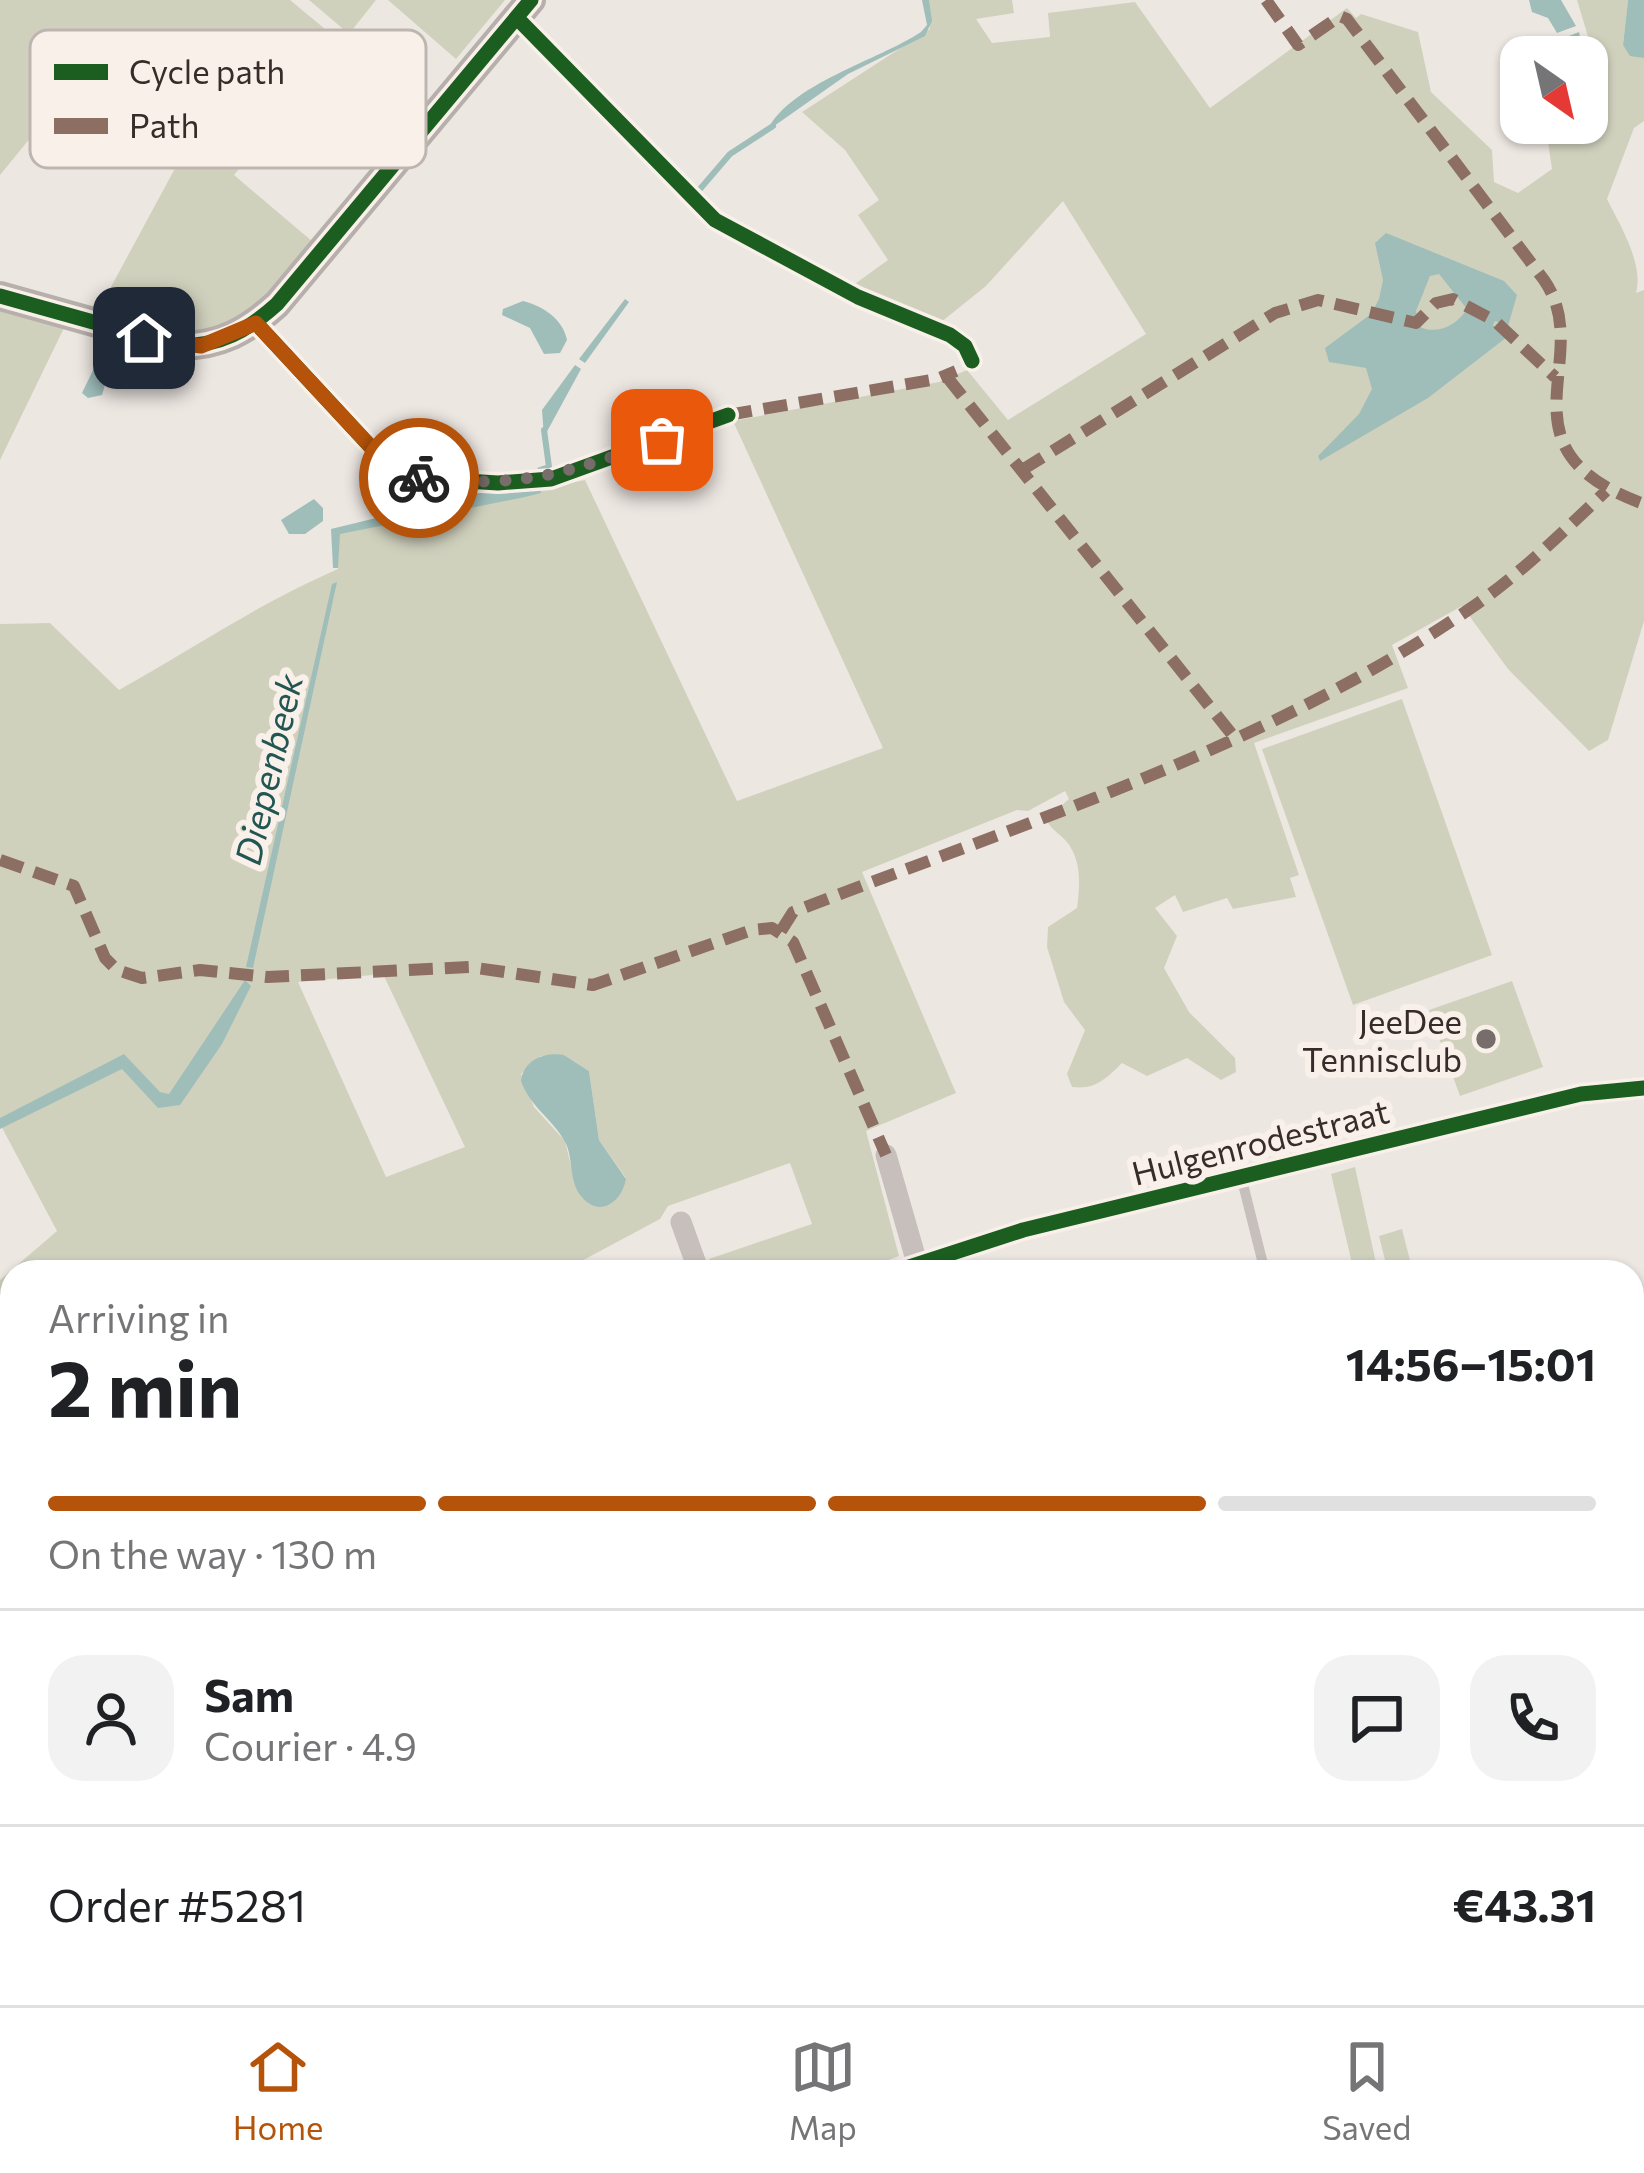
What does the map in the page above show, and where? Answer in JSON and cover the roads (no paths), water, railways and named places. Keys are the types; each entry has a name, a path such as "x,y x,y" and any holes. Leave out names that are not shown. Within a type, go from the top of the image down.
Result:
{"street":[{"path":"426,124 524,9 715,220 859,297 950,335 965,346 972,361"},
{"path":"0,296 179,346 218,343 256,323 388,168"},
{"path":"256,323 382,459 417,478 498,483 550,479 728,415"},
{"name":"Hulgenrodestraat","path":"929,1260 1023,1230 1581,1094 1644,1088"},
{"path":"886,1155 916,1260"},
{"path":"681,1222 695,1260"}],"lane":[{"path":"1241,1176 1261,1260"}],"water":[{"path":"922,0 929,0 932,21 925,36 848,74 767,131 778,114 814,86 921,32 927,25"},
{"path":"1529,0 1561,0 1576,26 1557,33 1548,18 1532,12"},
{"path":"1628,0 1644,0 1644,58 1630,56 1623,45"},
{"path":"1386,233 1504,281 1517,295 1508,326 1495,321 1493,325 1507,337 1428,398 1320,461 1318,456 1359,414 1372,389 1366,368 1329,362 1325,348 1371,314 1379,299 1383,280 1375,243","holes":["1439,274 1467,309 1452,324 1434,330 1420,327 1416,311 1430,276"]},
{"path":"625,299 629,302 585,363 579,359"},
{"path":"523,301 557,320 567,340 560,353 544,354 530,328 502,315 503,309"},
{"path":"96,364 109,371 102,395 88,398 82,393"},
{"path":"575,365 581,369 544,437 542,410"},
{"path":"539,485 541,493 525,497 340,534 338,568 333,568 331,529 479,493"},
{"path":"314,499 323,508 323,521 305,534 289,534 281,520"},
{"path":"337,582 253,968 246,967 332,584"},
{"path":"245,980 251,986 222,1044 180,1105 158,1108 122,1069 0,1129 0,1118 124,1054 160,1092 169,1094"},
{"path":"564,1055 589,1071 599,1140 626,1179 615,1201 602,1207 588,1203 577,1190 565,1142 521,1081 526,1067 536,1059"}],"waterway":[{"name":"Diepenbeek","path":"700,189 730,154 773,126"},
{"name":"Diepenbeek","path":"540,470 549,467 544,430"}],"place":[{"name":"JeeDee Tennisclub","path":"1486,1039"}]}
